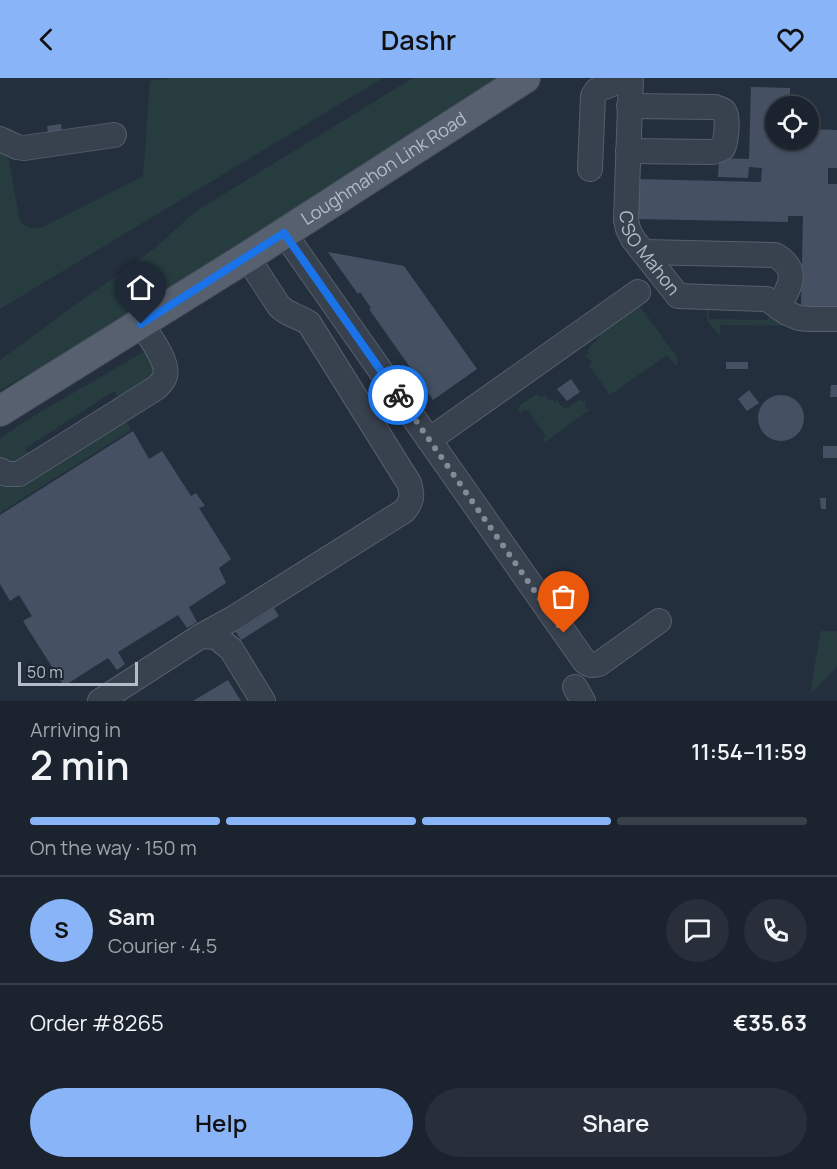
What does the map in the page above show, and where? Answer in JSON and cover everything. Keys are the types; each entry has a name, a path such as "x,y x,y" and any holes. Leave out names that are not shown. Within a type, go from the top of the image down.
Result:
{"main road":[{"name":"Loughmahon Link Road","path":"0,411 248,257 525,78"}],"lane":[{"path":"590,169 593,96 597,90 629,78"},
{"name":"CSO Mahon","path":"629,78 626,220 628,229 633,239 678,296 767,298 787,313 799,318 837,319"},
{"path":"628,151 713,152 723,148 726,143 726,116 721,109 715,107 629,106"},
{"path":"0,139 24,148 114,135"},
{"path":"284,233 585,662 591,665 599,664 659,621"},
{"path":"644,252 775,255 790,270 791,279 791,286 778,306"},
{"path":"100,701 404,511 411,503 413,493 404,474 309,323 284,312 248,257"},
{"path":"429,440 638,292"},
{"path":"0,470 6,474 19,474 156,388 166,374 165,363 141,324"},
{"path":"232,619 227,638 231,649 263,701"},
{"path":"201,636 216,637 231,649"}],"green space":[{"path":"169,78 383,78 0,309 0,149 5,152 9,160 20,222 29,228 43,227 143,176 150,81"},
{"path":"413,78 502,78 80,346 0,390 0,360 155,248 196,211"},
{"path":"708,306 709,319 768,320 768,308 793,326 720,325 719,335 707,319"},
{"path":"635,307 642,309 677,357 677,364 676,366 667,355 610,395 589,366 592,361 584,356 589,354 587,351 611,322"},
{"path":"147,350 158,371 122,401 114,391 26,448 30,458 20,464 0,461 0,439 25,421"},
{"path":"537,394 539,397 545,395 549,400 552,399 555,402 559,399 558,402 561,406 563,405 564,409 580,399 582,402 585,400 585,405 588,404 585,406 586,409 591,409 545,442 543,439 546,436 528,410 520,413 518,409"},
{"path":"124,418 131,430 0,513 0,481"},
{"path":"821,631 837,631 837,667 811,693 814,669"}],"building":[{"path":"751,87 790,88 790,96 765,96 765,150 819,150 819,129 837,130 837,168 828,168 828,184 837,184 837,307 801,306 803,216 788,216 788,222 636,219 636,179 761,182 762,168 749,167 748,178 718,177 719,158 749,159"},
{"path":"61,124 62,131 48,133 47,126"},
{"path":"328,252 404,266 477,369 433,400 369,309 371,308 360,292 358,294"},
{"path":"726,362 748,362 748,369 726,369"},
{"path":"571,379 580,392 567,401 557,389"},
{"path":"831,385 837,385 837,397 830,397"},
{"path":"749,390 759,403 747,411 738,399"},
{"path":"781,395 797,402 804,418 797,434 781,441 765,434 758,418 765,402"},
{"path":"133,431 149,459 162,451 191,496 196,493 205,506 199,508 231,559 219,568 226,583 189,607 197,622 187,628 178,615 118,652 125,664 117,670 108,658 64,686 23,621 32,616 19,595 10,601 0,584 0,515"},
{"path":"823,446 837,446 837,458 823,458"},
{"path":"820,498 826,498 826,509 821,509"},
{"path":"274,608 279,616 241,640 236,632"},
{"path":"228,680 241,701 193,701"}],"way so far":[{"path":"398,395 564,633"}],"route":[{"path":"141,324 284,233 398,395"}]}
